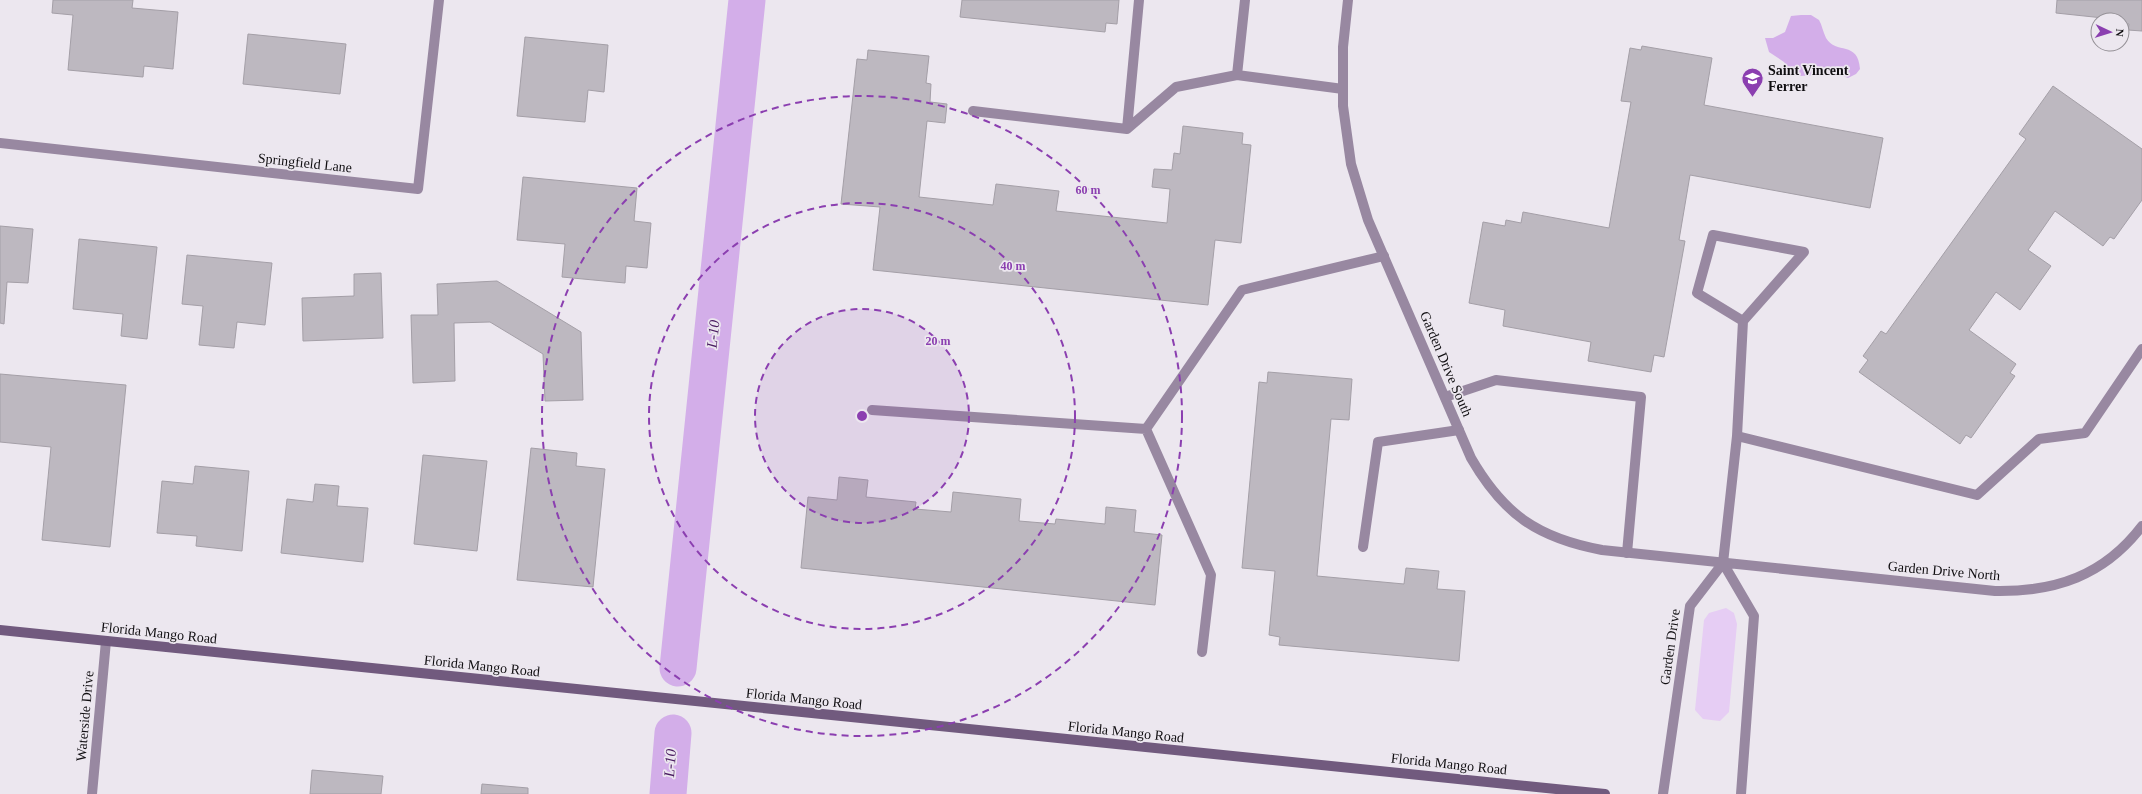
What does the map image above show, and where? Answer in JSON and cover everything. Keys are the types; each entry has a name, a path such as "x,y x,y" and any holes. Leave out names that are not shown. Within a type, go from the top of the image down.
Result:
{"street":[{"name":"Springfield Lane","path":"0,143 418,189 439,0"},
{"path":"1127,129 1139,0"},
{"path":"1237,75 1245,0"},
{"name":"Garden Drive South","path":"1348,0 1343,47 1343,106 1352,164 1368,220 1471,458 1485,482 1503,503 1524,521 1548,535 1574,545 1626,553 1723,563"},
{"path":"973,111 1127,129 1176,87 1237,75 1343,89"},
{"path":"1741,794 1754,616 1723,563 1737,436 1743,321 1804,252 1713,235 1698,293 1743,321"},
{"path":"1146,429 1242,290 1384,256"},
{"path":"1737,436 1977,495 2039,439 2085,434 2142,349"},
{"path":"1445,397 1496,380 1641,397 1626,553"},
{"path":"872,410 1146,429"},
{"path":"1146,429 1211,575 1202,652"},
{"path":"1363,546 1378,442 1459,430"},
{"name":"Garden Drive North","path":"1723,563 1995,591 2023,592 2050,588 2082,576 2100,566 2122,549 2142,526"},
{"name":"Garden Drive","path":"1663,794 1690,606 1723,563"},
{"name":"Florida Mango Road","path":"0,630 1605,794"},
{"name":"Waterside Drive","path":"92,794 106,641"}],"shaded area":[{"path":"1811,15 1819,20 1826,38 1830,43 1855,54 1860,69 1856,74 1848,78 1838,74 1800,76 1793,74 1784,62 1769,52 1765,38 1773,38 1785,32 1791,16"},
{"path":"1726,608 1734,613 1737,624 1729,712 1720,721 1703,719 1695,710 1704,620 1709,613"}],"building":[{"path":"53,0 133,0 132,8 178,12 173,69 144,66 143,77 68,70 73,15 52,13"},
{"path":"962,0 1119,0 1117,24 1106,23 1105,32 960,17"},
{"path":"2057,0 2142,0 2142,31 2130,30 2130,12 2090,12 2090,17 2056,13"},
{"path":"248,34 346,44 340,94 243,84"},
{"path":"525,37 608,45 604,92 588,90 585,122 517,116"},
{"path":"1642,46 1712,58 1704,105 1883,138 1870,208 1690,175 1679,240 1685,241 1664,357 1654,355 1651,372 1588,361 1591,342 1503,326 1505,310 1469,303 1483,222 1505,226 1506,220 1521,223 1523,212 1609,228 1631,102 1621,101 1630,48 1641,50"},
{"path":"868,50 929,56 926,83 931,84 930,102 947,104 945,123 927,121 919,197 993,205 996,184 1059,191 1056,211 1167,223 1170,189 1152,187 1154,169 1172,170 1174,153 1180,154 1183,126 1243,133 1242,144 1251,145 1241,243 1215,240 1208,305 873,270 880,207 841,204 857,59 867,60"},
{"path":"2053,86 2142,149 2142,200 2114,239 2110,237 2103,246 2055,211 2028,250 2051,266 2020,310 1996,292 1969,330 2016,364 2010,373 2015,376 1971,438 1966,435 1960,444 1859,372 1868,360 1863,356 1881,331 1886,334 2026,139 2019,134"},
{"path":"523,177 637,188 634,221 651,223 647,268 626,266 625,283 562,277 565,244 517,240"},
{"path":"0,226 33,229 28,283 7,282 4,324 0,323"},
{"path":"79,239 157,247 147,339 121,336 123,314 73,309"},
{"path":"187,255 272,263 265,325 237,322 234,348 199,345 203,306 182,304"},
{"path":"381,273 383,338 303,341 302,298 354,296 354,274"},
{"path":"497,281 581,332 583,400 545,401 543,354 490,322 454,323 455,381 413,383 411,315 438,315 437,284"},
{"path":"1268,372 1352,379 1349,420 1331,419 1317,576 1404,584 1406,568 1439,571 1437,589 1465,591 1459,661 1279,645 1280,637 1269,635 1275,571 1242,568 1259,382 1267,383"},
{"path":"0,374 126,385 110,547 42,540 51,447 0,442"},
{"path":"531,448 577,453 576,466 605,469 593,587 517,580"},
{"path":"423,455 487,461 477,551 414,544"},
{"path":"195,466 249,471 242,551 196,546 197,536 157,533 162,481 193,484"},
{"path":"839,477 868,480 866,497 916,502 915,509 951,512 953,492 1021,499 1019,521 1055,524 1056,519 1105,524 1106,507 1136,510 1134,532 1162,535 1155,605 801,568 808,497 837,500"},
{"path":"315,484 339,486 337,506 368,508 363,562 281,553 287,499 313,502"},
{"path":"312,770 383,776 381,794 310,794"},
{"path":"482,784 528,788 528,794 481,794"}],"waterway":[{"name":"L-10","path":"678,668 747,0"},
{"name":"L-10","path":"668,794 673,733"}],"place":[{"name":"Saint Vincent Ferrer","path":"1752,98"}]}
